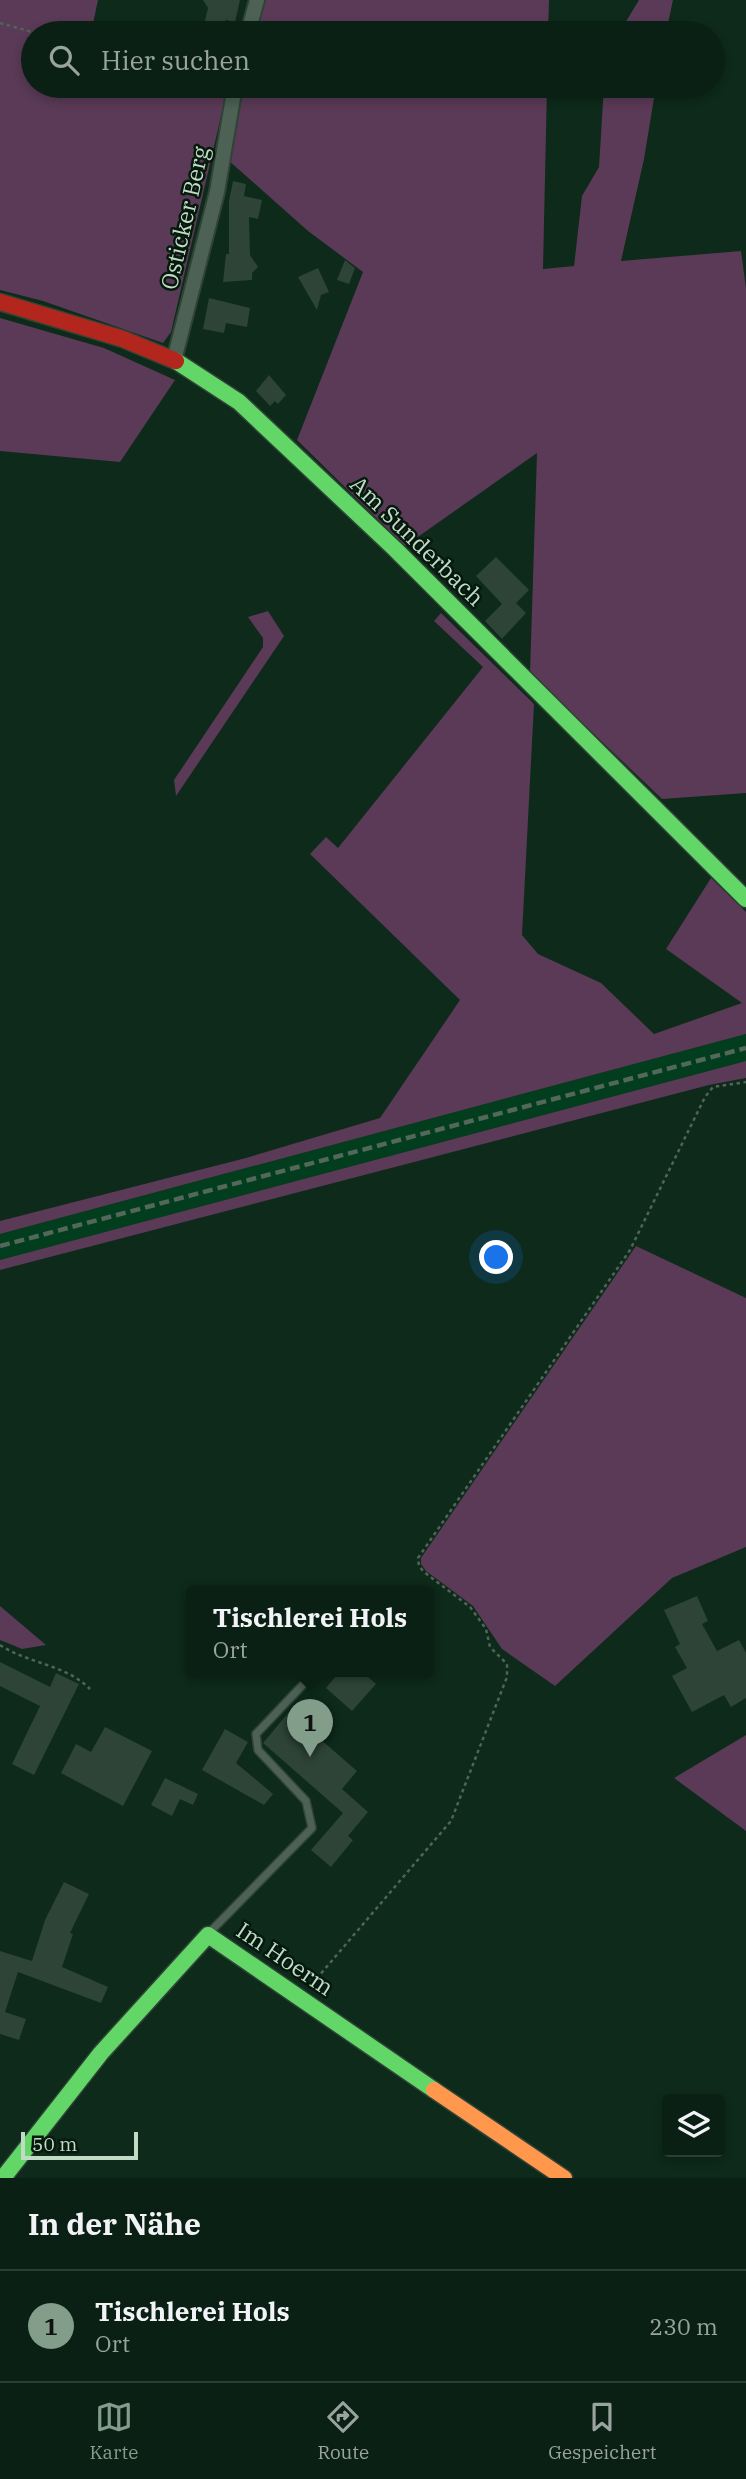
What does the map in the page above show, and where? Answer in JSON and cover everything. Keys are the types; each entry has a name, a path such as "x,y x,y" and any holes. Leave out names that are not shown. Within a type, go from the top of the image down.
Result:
{"street":[{"path":"251,21 257,0"},
{"name":"Osticker Berg","path":"174,360 217,192 233,98"},
{"name":"Am Sunderbach","path":"0,302 88,327 174,360 239,402 395,549 746,899"},
{"name":"Im Hoerm","path":"3,2178 38,2128 107,2043 208,1935 564,2178"}],"lane":[{"path":"208,1935 312,1828 306,1801 258,1750 256,1734 310,1677"}],"path":[{"path":"0,23 21,29"},
{"path":"302,1998 451,1821 507,1677 508,1664 490,1647 486,1629 470,1607 424,1572 419,1566 418,1558 630,1250 705,1097 713,1087 746,1082"},
{"path":"0,1645 35,1663 77,1676 90,1689"}],"shaded area":[{"path":"0,0 98,0 94,21 21,21 21,98 225,98 171,332 163,343 43,301 0,290"},
{"path":"264,0 549,0 548,21 260,21"},
{"path":"639,0 673,0 669,21 626,21"},
{"path":"242,98 547,98 543,269 574,266 582,196 599,167 603,98 654,98 644,159 621,261 741,251 746,288 746,793 662,799 530,673 537,453 405,546 297,440 363,272 308,231 228,160"},
{"path":"0,318 104,348 175,380 120,462 0,451"},
{"path":"268,611 284,636 176,796 174,780 263,647 263,638 248,617"},
{"path":"441,613 534,704 522,935 538,954 601,983 654,1034 742,1003 666,949 711,878 746,912 746,1034 0,1234 0,1221 246,1158 380,1118 460,1000 310,854 326,837 338,848 483,667 434,621"},
{"path":"746,1034 746,1061 0,1260 0,1234"},
{"path":"746,1061 746,1078 709,1085 0,1270 0,1260"},
{"path":"636,1246 746,1298 746,1547 672,1578 555,1686 502,1649 473,1606 426,1571 421,1564 421,1558"},
{"path":"0,1606 46,1645 22,1649 0,1640"},
{"path":"746,1735 746,1831 674,1778"}],"building":[{"path":"203,0 240,0 235,21 205,21 208,8"},
{"path":"233,181 246,184 244,196 262,200 258,219 249,217 250,255 258,267 252,273 252,280 223,282 226,254 229,254 229,201"},
{"path":"345,260 355,268 349,284 337,280"},
{"path":"318,268 329,292 321,295 317,310 298,277"},
{"path":"209,298 250,308 247,327 226,323 224,333 203,329"},
{"path":"269,375 286,395 278,404 275,401 270,406 256,391"},
{"path":"496,557 529,590 516,603 526,613 502,639 485,621 502,604 476,576"},
{"path":"697,1596 708,1621 702,1624 717,1651 739,1640 746,1653 746,1698 731,1707 724,1695 692,1712 672,1676 687,1668 675,1647 680,1644 664,1610"},
{"path":"0,1662 50,1687 56,1673 79,1684 34,1775 12,1764 40,1706 0,1686"},
{"path":"335,1677 368,1677 376,1684 352,1711 326,1688"},
{"path":"289,1712 357,1771 342,1789 368,1812 348,1836 353,1840 331,1867 311,1850 343,1813 263,1743"},
{"path":"105,1727 152,1751 123,1806 61,1773 76,1744 91,1752"},
{"path":"225,1729 248,1742 236,1763 273,1794 264,1805 202,1770"},
{"path":"165,1778 198,1794 193,1805 180,1799 172,1816 151,1805"},
{"path":"64,1882 89,1894 70,1933 73,1934 62,1967 108,1987 101,2003 18,1972 5,2012 26,2019 19,2040 0,2034 0,1951 32,1961 45,1920"}],"railway":[{"path":"0,1246 746,1048"}],"traffic: fast":[{"path":"176,361 239,402 395,549 746,899"},
{"path":"3,2178 101,2053 208,1935 434,2090"}],"traffic: slow":[{"path":"434,2090 564,2178"}],"traffic: jam":[{"path":"0,302 123,339 176,361"}],"place":[{"name":"Tischlerei Hols","path":"310,1757"}]}
